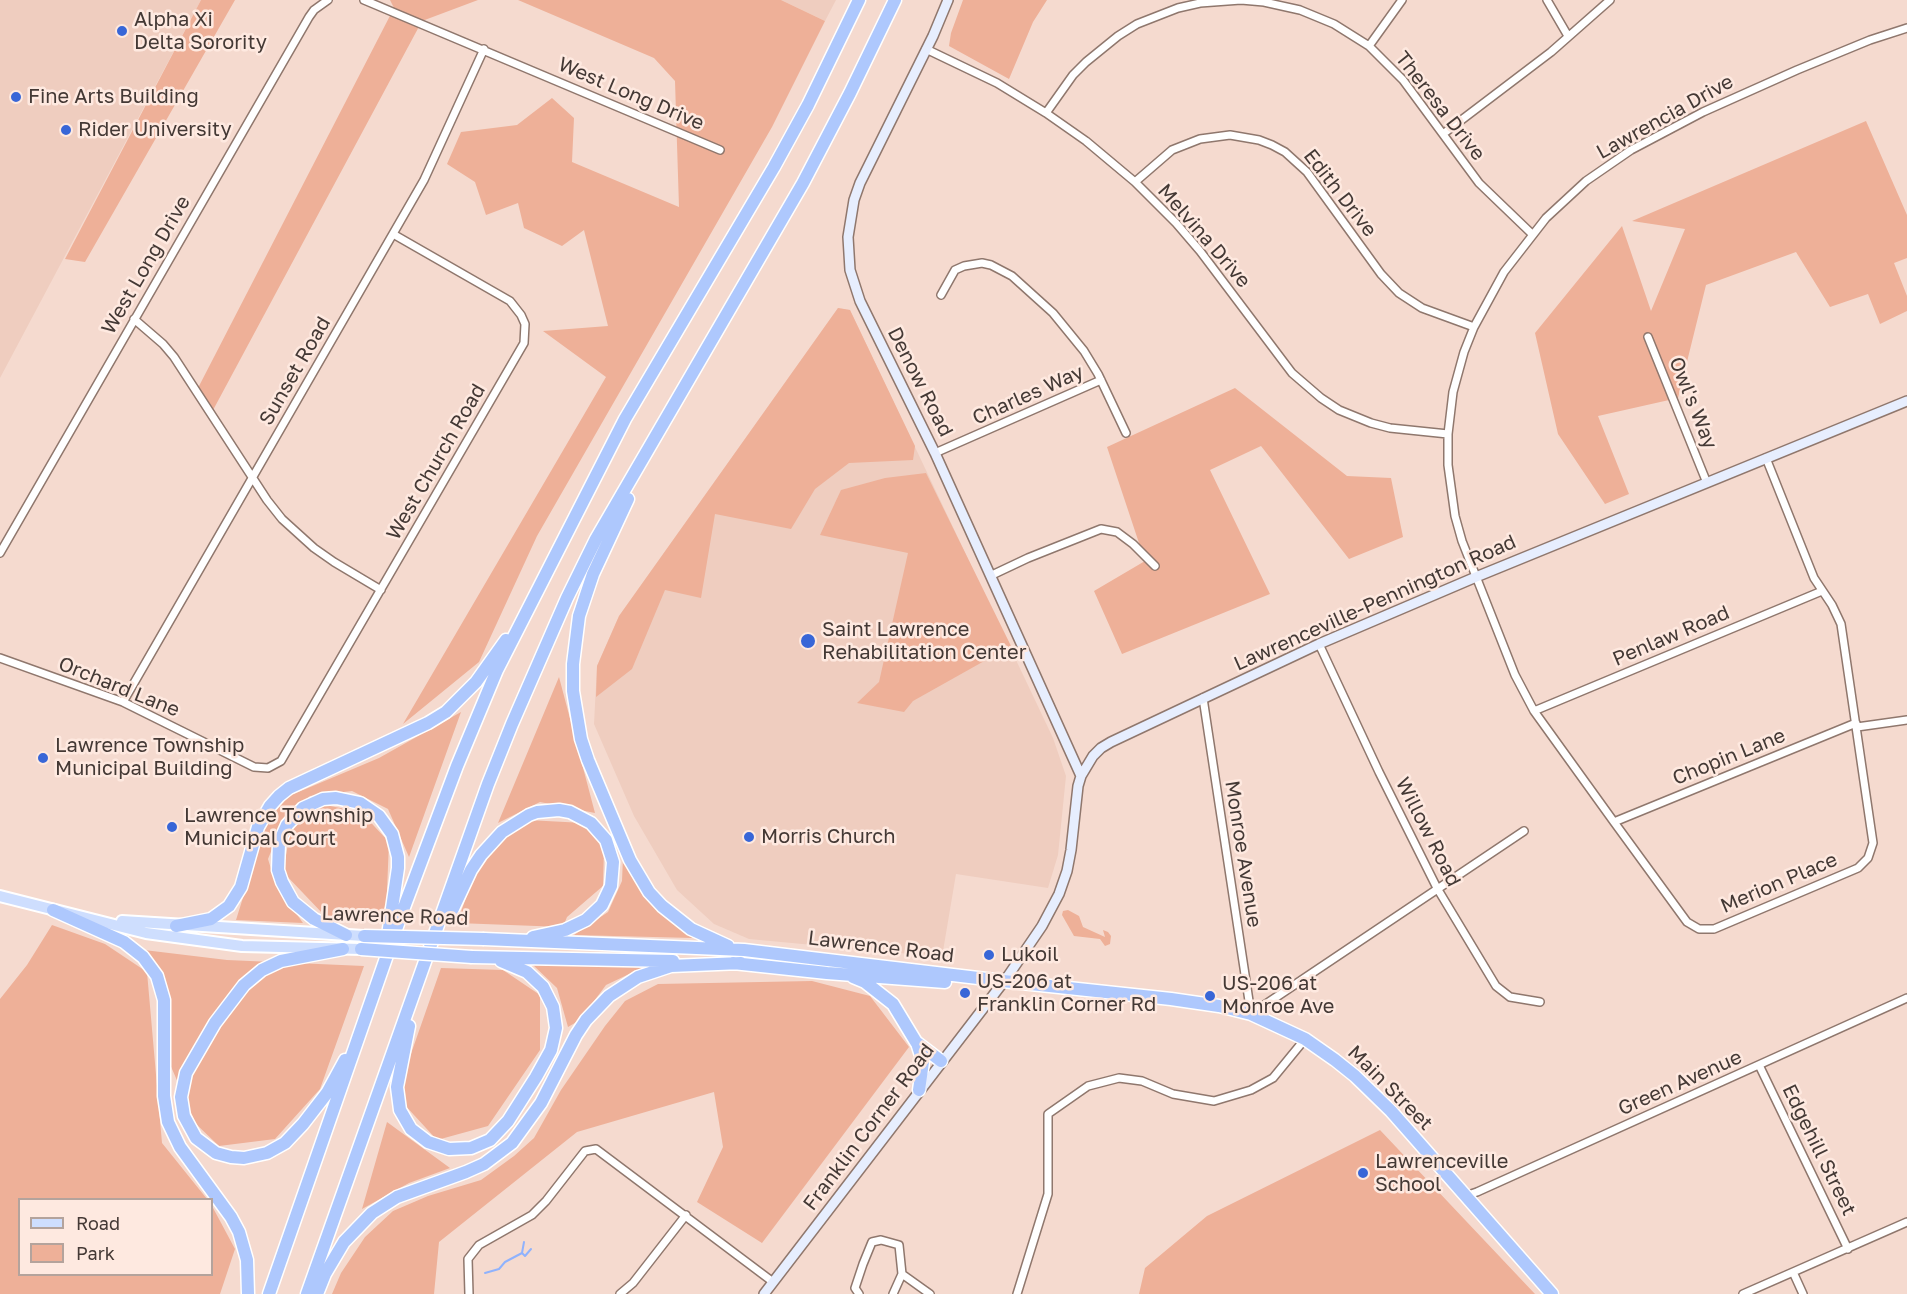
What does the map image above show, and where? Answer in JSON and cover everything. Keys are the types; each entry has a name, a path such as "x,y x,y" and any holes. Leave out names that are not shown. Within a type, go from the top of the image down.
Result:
{"highway":[{"path":"269,1294 400,918 457,766 493,680 625,419 765,183 802,115 859,0"},
{"path":"307,1294 488,784 567,598 596,539 803,183 895,0"},
{"path":"660,430 585,595 579,616 573,664 576,713 588,760 630,861 649,892 675,918 691,929 744,950"},
{"path":"176,926 211,919 229,906 241,887 263,815 279,796 289,788 428,723 446,712 476,682 522,620"},
{"path":"346,935 314,919 293,902 286,892 278,870 279,843 287,825 303,808 323,799 348,799 370,809 386,824 396,844 398,868 385,963"},
{"path":"431,944 448,919 471,870 502,832 537,812 559,810 581,816 598,830 610,851 614,873 608,896 598,910 576,926 512,941"},
{"path":"53,910 124,942 143,957 157,976 164,1000 164,1096 168,1122 180,1147 231,1217 239,1232 247,1260 248,1294"},
{"name":"Lawrence Road","path":"364,936 744,950 1003,981"},
{"path":"343,949 281,960 253,976 237,993 202,1042 183,1082 181,1097 183,1113 196,1138 216,1153 238,1158 259,1155 285,1143 327,1093 342,1067 374,996"},
{"name":"Lawrence Road","path":"361,949 472,957 741,963 945,982 1003,981"},
{"path":"418,981 398,1079 397,1099 400,1110 411,1129 428,1142 449,1149 471,1148 490,1140 508,1121 546,1059 556,1028 553,1006 543,987 526,972 491,957"},
{"path":"317,1294 339,1249 357,1226 372,1213 397,1197 484,1164 512,1143 541,1103 581,1028 609,996 638,977 671,966 741,963"},
{"path":"846,974 864,982 894,1004 916,1042 923,1062 919,1090"},
{"name":"Main Street","path":"1003,981 1219,1006 1251,1014 1305,1039 1335,1060 1377,1098 1552,1294"},
{"path":"916,1042 941,1060"}],"main road":[{"name":"Lawrence Road","path":"0,896 146,933 242,946 361,949"},
{"name":"Lawrence Road","path":"86,918 176,926 364,936"}],"street":[{"name":"West Long Drive","path":"0,553 309,17 314,10 328,0"},
{"name":"West Long Drive","path":"364,0 720,150"},
{"name":"Denow Road","path":"948,0 860,183 850,218 848,255 850,270 860,301 992,575 1081,776"},
{"name":"Theresa Drive","path":"1046,113 1073,75 1086,62 1137,24 1178,8 1200,3 1241,0 1282,5 1334,24 1369,46 1403,80 1479,183 1532,234"},
{"path":"1369,46 1402,0"},
{"path":"1547,0 1568,36"},
{"path":"1443,135 1551,52 1610,0"},
{"name":"Lawrencia Drive","path":"1476,577 1455,516 1449,473 1448,434 1458,372 1474,327 1504,272 1532,234 1565,199 1586,181 1631,150 1658,135 1768,82 1870,40 1907,28"},
{"name":"Sunset Road","path":"123,702 393,234 443,142 484,49"},
{"name":"Melvina Drive","path":"926,49 997,83 1046,113 1086,141 1135,182 1200,250 1280,359 1306,387 1339,410 1371,423 1390,428 1448,434"},
{"name":"Edith Drive","path":"1135,182 1172,150 1200,139 1230,135 1251,138 1272,145 1291,157 1307,172 1381,274 1399,293 1422,308 1474,327"},
{"name":"West Church Road","path":"285,755 506,373 521,352 526,334 521,315 510,301 393,234"},
{"path":"941,295 955,270 964,266 982,263 1000,269 1053,312 1084,351 1101,380 1126,433"},
{"path":"134,319 163,344 174,357 252,478 282,519 308,543 334,562 381,590"},
{"name":"Owl's Way","path":"1648,337 1707,483"},
{"name":"Charles Way","path":"935,453 1101,380"},
{"name":"Lawrenceville-Pennington Road","path":"1003,981 1042,926 1059,894 1071,850 1081,776 1093,756 1111,742 1319,644 1476,577 1907,401"},
{"name":"Merion Place","path":"1476,577 1515,675 1534,711 1687,922 1699,929 1714,928 1858,868 1872,850 1873,837 1841,624 1832,604 1821,591 1810,571 1766,458"},
{"path":"992,575 1101,529 1117,532 1155,566"},
{"name":"Penlaw Road","path":"1534,711 1821,591"},
{"name":"Willow Road","path":"1319,644 1378,772 1437,888 1496,986 1510,997 1540,1002"},
{"name":"Orchard Lane","path":"0,658 123,702 254,767 276,766 285,755"},
{"name":"Monroe Avenue","path":"1203,698 1251,1014"},
{"name":"Chopin Lane","path":"1614,822 1856,725 1907,720"},
{"path":"1251,1014 1524,831"},
{"name":"Franklin Corner Road","path":"764,1294 1003,981"},
{"name":"Green Avenue","path":"1465,1196 1907,998"},
{"path":"1017,1294 1048,1194 1048,1114 1088,1086 1119,1078 1142,1081 1173,1094 1214,1101 1251,1090 1272,1078 1305,1039"},
{"name":"Edgehill Street","path":"1759,1065 1848,1249"},
{"path":"469,1294 468,1259 479,1245 532,1215 546,1201 585,1151 596,1149 773,1282"},
{"path":"620,1294 633,1283 686,1215"},
{"path":"1743,1294 1907,1222"},
{"path":"859,1294 855,1288 872,1242 880,1240 899,1245 902,1274 893,1294"},
{"path":"1793,1272 1803,1294"},
{"path":"902,1274 930,1294"}],"shaded area":[{"name":"Rider University","path":"0,0 201,0 0,378"},
{"path":"781,0 836,0 825,21"},
{"name":"Saint Lawrence Rehabilitation Center","path":"838,308 850,310 1053,738 1066,776 1058,855 1048,888 956,874 942,957 749,939 714,924 677,890 634,816 594,724 597,666 619,616"}],"green space":[{"path":"201,0 235,0 85,262 65,259"},
{"path":"390,0 478,0 422,21 212,412 198,388 394,8"},
{"path":"518,0 781,0 825,21 772,127 537,536 479,662 403,724 606,377 543,331 608,326 584,230 562,246 524,228 518,203 486,215 475,182 447,164 461,132 517,125 552,98 574,118 572,162 679,207 675,81 654,58"},
{"path":"963,0 1047,0 1033,22 1009,79 949,46 951,33"},
{"path":"1866,121 1907,215 1907,258 1894,263 1907,296 1907,311 1880,324 1868,294 1830,307 1796,252 1706,285 1678,398 1598,416 1629,494 1605,504 1558,434 1535,333 1622,226 1651,311 1685,229 1632,221"},
{"path":"838,308 850,310 915,446 913,460 849,463 815,489 791,529 715,514 701,598 665,590 632,669 596,697 597,666 619,616"},
{"path":"1235,388 1347,476 1391,478 1403,537 1349,559 1261,446 1210,470 1270,594 1122,654 1094,591 1145,561 1107,447"},
{"path":"926,473 1011,646 913,701 904,712 857,703 879,682 908,553 820,535 841,490 885,478"},
{"path":"559,677 595,813 540,802 498,823"},
{"path":"461,712 409,857 388,809 352,791 310,796 285,817 268,859 276,885 303,923 236,920 267,821 289,796 379,758"},
{"path":"325,805 361,812 389,842 387,891 391,890 380,920 324,915 283,872 291,827"},
{"path":"527,820 584,823 604,848 603,886 567,917 563,927 457,923 479,861"},
{"path":"623,857 657,908 693,938 574,935 608,912 622,881"},
{"path":"1068,910 1079,916 1083,927 1105,937 1103,930 1108,932 1111,936 1110,944 1105,946 1100,939 1074,936 1062,915 1063,911"},
{"path":"52,925 105,944 147,972 162,1143 206,1198 18,1198 18,1276 213,1276 213,1208 235,1249 220,1294 0,1294 0,999 27,965"},
{"path":"144,950 227,960 364,966 320,1089 275,1139 219,1146 196,1124 169,1062 167,989"},
{"path":"532,964 644,967 606,985 580,1020 568,1027 557,988"},
{"path":"441,968 503,970 540,995 540,1050 488,1126 437,1140 402,1102 399,1088"},
{"path":"812,981 870,996 909,1047 762,1243 697,1202 723,1147 714,1092 577,1132 439,1242 434,1294 332,1294 341,1273 365,1237 393,1211 428,1196 481,1180 534,1138 561,1090 625,1001 658,984"},
{"path":"387,1122 450,1168 409,1183 362,1209"},
{"name":"Lawrenceville School","path":"1380,1130 1535,1294 1139,1294 1145,1268 1207,1216"}],"waterway":[{"path":"485,1273 499,1269 505,1262 522,1253 524,1242"},
{"path":"522,1253 525,1256 531,1249"}],"place":[{"name":"Alpha Xi Delta Sorority","path":"122,31"},
{"name":"Fine Arts Building","path":"16,97"},
{"name":"Rider University","path":"66,130"},
{"name":"Saint Lawrence Rehabilitation Center","path":"808,641"},
{"name":"Lawrence Township Municipal Building","path":"43,758"},
{"name":"Lawrence Township Municipal Court","path":"172,827"},
{"name":"Morris Church","path":"749,837"},
{"name":"Lukoil","path":"989,955"},
{"name":"US-206 at Franklin Corner Rd","path":"965,993"},
{"name":"US-206 at Monroe Ave","path":"1210,996"},
{"name":"Lawrenceville School","path":"1363,1173"}]}
